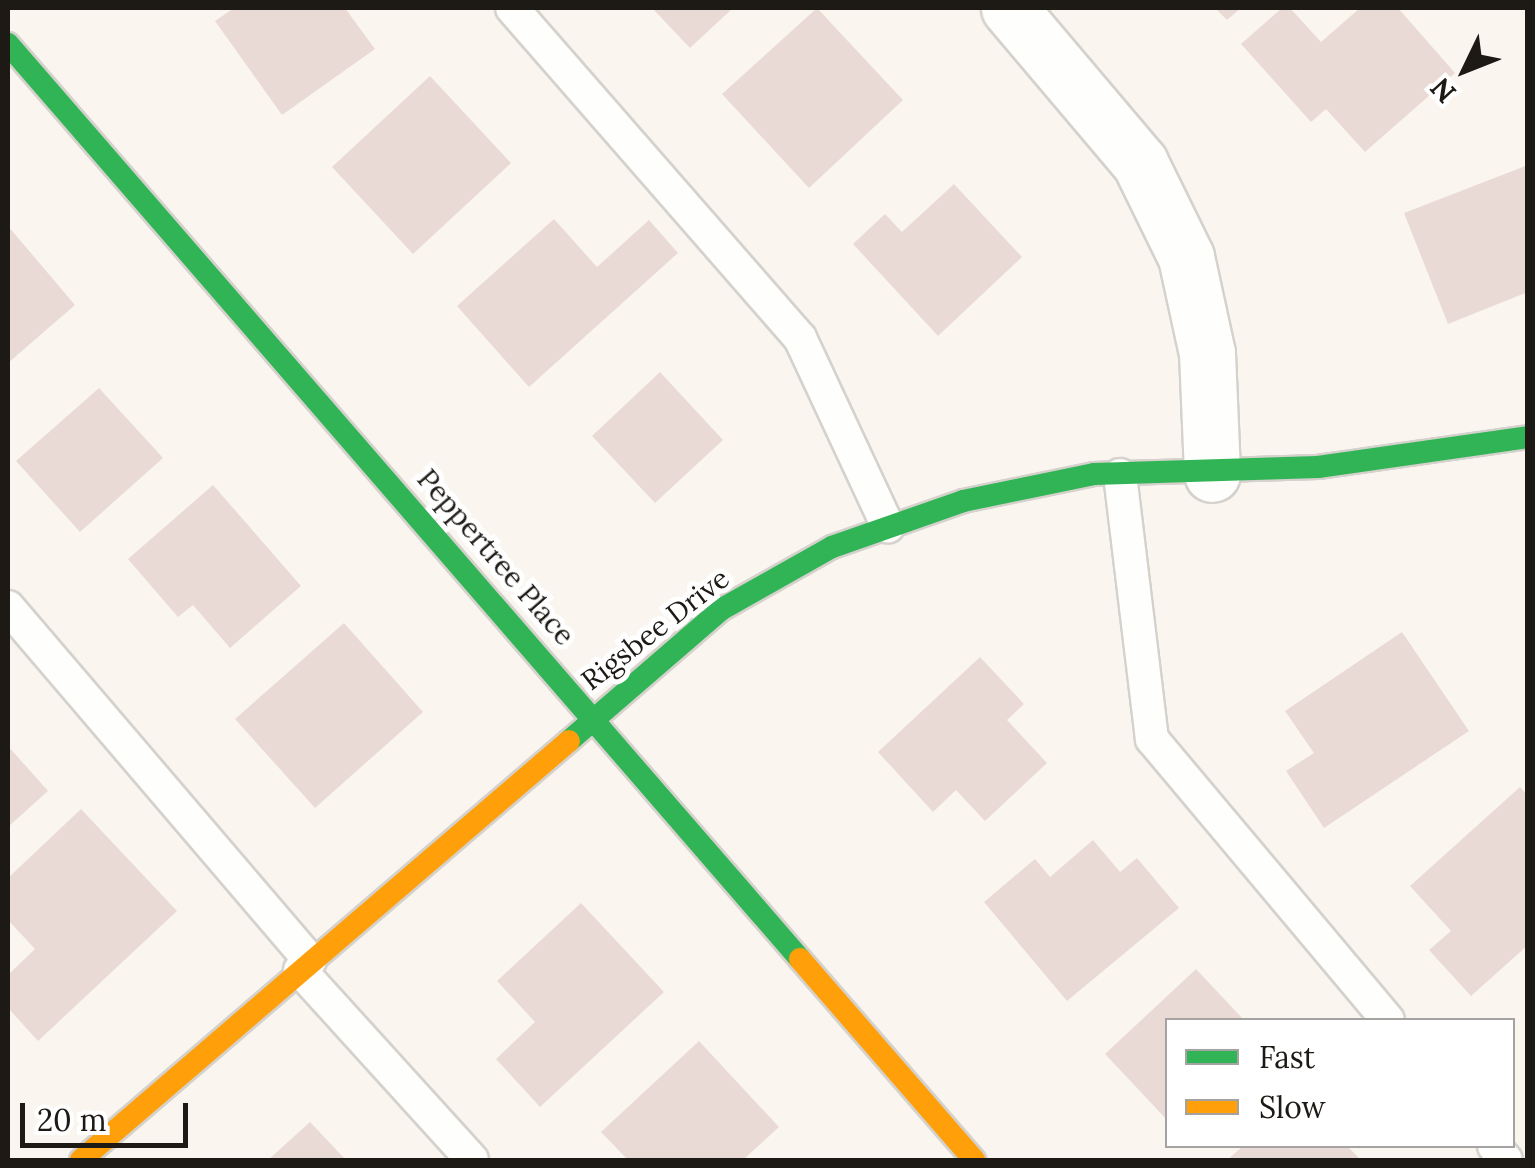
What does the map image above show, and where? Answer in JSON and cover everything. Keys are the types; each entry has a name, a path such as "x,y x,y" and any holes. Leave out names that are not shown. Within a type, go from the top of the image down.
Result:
{"street":[{"path":"1009,8 1140,162 1186,257 1207,353 1212,474"},
{"name":"Peppertree Place","path":"8,44 594,714 974,1160"},
{"name":"Rigsbee Drive","path":"82,1160 594,714 722,609 832,547 962,502 1120,475 1212,474 1525,444"}],"lane":[{"path":"512,8 800,338 888,527"},
{"path":"1120,475 1152,739 1386,1018"},
{"path":"8,608 305,966 472,1160"}],"building":[{"path":"234,8 345,8 375,49 282,115 215,21"},
{"path":"652,8 733,8 690,48"},
{"path":"817,8 903,100 809,188 722,94"},
{"path":"1215,8 1241,8 1227,20"},
{"path":"1282,8 1290,8 1321,42 1360,8 1398,8 1455,73 1365,152 1326,109 1311,122 1241,44"},
{"path":"430,76 511,163 413,254 332,167"},
{"path":"1528,165 1528,292 1448,324 1404,213"},
{"path":"954,184 1022,257 938,336 853,244 885,214 902,232"},
{"path":"554,219 597,267 649,220 678,253 529,387 457,306"},
{"path":"8,226 75,305 8,363"},
{"path":"660,372 723,440 655,503 592,436"},
{"path":"99,388 163,458 80,532 16,461"},
{"path":"213,485 301,586 230,648 193,605 178,617 128,559"},
{"path":"344,623 423,712 315,808 235,719"},
{"path":"1402,632 1469,731 1324,828 1286,771 1314,753 1285,711"},
{"path":"980,657 1024,704 1007,720 1047,763 985,821 956,790 933,812 878,752"},
{"path":"8,746 48,791 8,827"},
{"path":"1520,787 1528,796 1528,945 1471,996 1429,950 1451,931 1410,886"},
{"path":"81,809 177,911 38,1041 8,1008 8,975 35,949 8,920 8,878"},
{"path":"1093,840 1120,872 1137,858 1179,908 1067,1001 984,902 1035,859 1050,877"},
{"path":"581,903 664,992 540,1107 496,1059 535,1022 497,981"},
{"path":"1196,969 1242,1018 1165,1018 1165,1118 1105,1054"},
{"path":"699,1041 779,1127 743,1160 628,1160 601,1132"},
{"path":"310,1122 346,1160 268,1160"},
{"path":"1241,1148 1349,1148 1361,1160 1227,1160"}],"traffic: fast":[{"path":"8,44 800,959"},
{"path":"569,741 722,609 832,547 963,501 1094,474 1318,467 1528,437"}],"traffic: slow":[{"path":"81,1160 569,741"},
{"path":"800,959 974,1160"}]}
